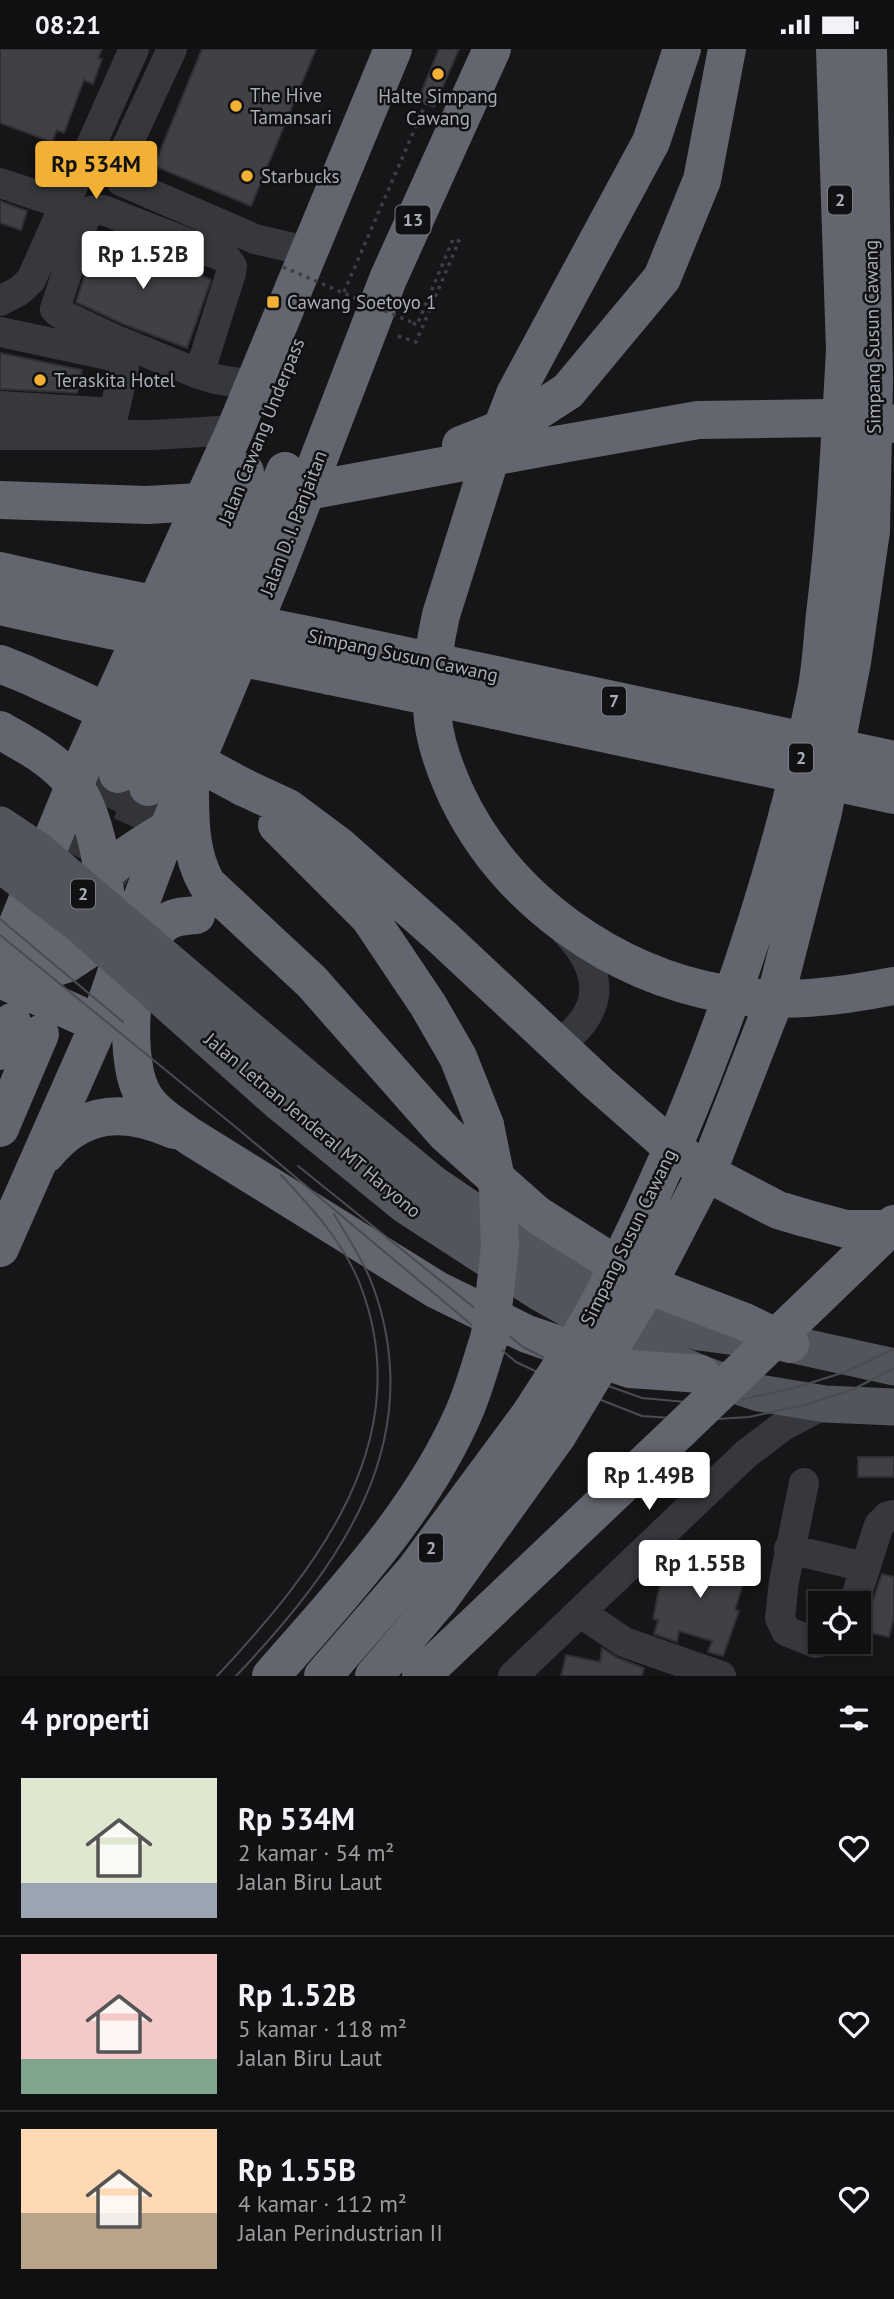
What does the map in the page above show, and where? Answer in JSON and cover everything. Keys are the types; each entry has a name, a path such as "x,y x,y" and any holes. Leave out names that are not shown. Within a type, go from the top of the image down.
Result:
{"highway":[{"name":"13","path":"362,344 407,234 492,49"},
{"path":"682,49 651,142 515,394 487,469 435,641 432,666 433,722 443,761 466,814 496,858 530,895 578,934 618,959 702,990 764,999 797,999 894,986"},
{"path":"374,478 522,421 568,391 662,278 702,180 727,49"},
{"name":"Simpang Susun Cawang","path":"374,1676 439,1599 544,1424 673,1149 733,995 760,912 816,696 836,529 845,350 835,49"},
{"name":"Simpang Susun Cawang","path":"323,1676 544,1424 644,1291 711,1163 775,999 823,813 852,662 871,531 874,379 868,49"},
{"path":"7,734 32,742 46,742 74,733 96,716 124,676 234,429 295,259 397,51"},
{"name":"Jalan Cawang Underpass","path":"138,787 241,481 397,51"},
{"path":"246,922 218,878 212,863 204,832 205,818 218,773 339,466 349,432 362,344"},
{"name":"Jalan Cawang Underpass","path":"138,787 224,618 289,464 362,344"},
{"path":"0,500 147,505 254,499 698,420 829,418 894,424"},
{"name":"Simpang Susun Cawang","path":"0,571 75,605"},
{"name":"Simpang Susun Cawang","path":"0,606 75,605 331,658 408,692 894,796"},
{"name":"Simpang Susun Cawang","path":"331,658 397,654 894,760"},
{"path":"13,669 88,703 243,787 288,808 339,846 443,938 558,1047 670,1146 709,1174 778,1210 826,1224 846,1229 894,1226"},
{"path":"0,1248 103,1012 110,966 121,927 138,787 124,676"},
{"path":"7,734 44,757 138,787 190,820 199,866 212,891 312,982 445,1133 536,1214 648,1285 746,1322 790,1344"},
{"path":"0,899 16,887 30,868 43,838 48,817 47,795 41,775 36,765 7,734"},
{"path":"121,927 103,874 89,817 138,787"},
{"path":"1,967 138,787"},
{"name":"2","path":"1,967 38,944 103,874 135,849 138,787"},
{"path":"243,787 369,917 428,1005 458,1057 485,1125 498,1189 500,1247 490,1335 465,1410 435,1469 408,1510 346,1591 271,1676"},
{"path":"1,967 44,971 65,964 121,927 165,911 235,923 282,952"},
{"path":"196,915 175,917 156,931 144,954 136,981 131,1018 132,1056 140,1089 148,1103 159,1114 191,1137 437,1290 527,1333 630,1369 701,1374"},
{"path":"1,967 103,1012"},
{"path":"0,1128 17,1036"},
{"path":"33,1169 64,1133 83,1122 95,1119 119,1117 146,1120 191,1137"},
{"path":"421,1676 894,1226"}],"main road":[{"name":"Jalan Letnan Jenderal MT Haryono","path":"0,825 39,851 432,1182 561,1271 620,1301 699,1332 790,1344 894,1367"},
{"name":"Jalan Letnan Jenderal MT Haryono","path":"0,863 80,925 280,1103 405,1205 539,1292 616,1335 701,1374 759,1393 825,1404 894,1408"}],"street":[{"path":"134,49 66,205 46,283 55,309 116,340 200,374 252,385"},
{"path":"172,49 120,160 117,169 121,181 295,259"},
{"path":"0,183 66,205"},
{"path":"0,301 19,291 46,283 85,218 91,211 103,210 226,258 232,265 200,374"},
{"path":"0,332 108,355 121,360 124,369 114,413 0,406"},
{"path":"0,435 152,435 234,429"},
{"path":"530,895 584,952 591,966 594,983 588,1014 558,1047"},
{"path":"0,1210 63,1070 103,1012"},
{"path":"513,1676 746,1454 783,1426 825,1404"},
{"path":"804,1483 789,1549 780,1618 786,1631 808,1640"},
{"path":"858,1591 879,1525 888,1516 894,1515"},
{"path":"789,1549 865,1567"},
{"path":"581,1613 624,1642 722,1676"}],"path":[{"path":"344,292 426,103"},
{"path":"295,259 344,292 416,325 453,239 459,241 416,342 362,344"}],"building":[{"path":"0,49 102,49 98,58 102,59 93,84 84,80 64,133 57,130 52,142 0,123"},
{"name":"The Hive Tamansari","path":"202,49 316,49 251,206 154,166"},
{"name":"Halte Simpang Cawang","path":"439,49 459,49 434,107 418,100"},
{"path":"0,201 27,211 21,230 0,223"},
{"path":"102,234 211,280 187,348 123,324 76,302 92,253"},
{"name":"Teraskita Hotel","path":"0,353 82,370 77,393 0,389"},
{"path":"858,1457 894,1457 894,1477 858,1477"},
{"path":"683,1549 722,1562 723,1559 748,1567 735,1610 739,1611 723,1656 708,1652 712,1641 679,1631 677,1642 654,1634 658,1620 653,1619 661,1579 672,1581"},
{"path":"882,1574 894,1577 894,1616 889,1637 871,1633 871,1606"},
{"path":"602,1648 618,1658 644,1668 642,1676 561,1676 566,1655 600,1662"}],"tunnel":[{"path":"59,911 118,774"},
{"path":"108,878 148,787"}],"tram line":[{"path":"0,919 123,1022"},
{"path":"0,935 238,1129 516,1362 578,1391 642,1416 701,1420 749,1417 804,1405 852,1390 894,1368"},
{"path":"298,1166 523,1347 583,1377 642,1398 697,1403 744,1399 794,1388 845,1372 894,1349"},
{"path":"217,1676 289,1592 321,1547 348,1499 367,1450 377,1398 376,1344 361,1287 337,1241 281,1175"},
{"path":"236,1676 308,1592 339,1547 364,1501 381,1452 390,1400 388,1346 370,1279 334,1214"}],"place":[{"name":"Halte Simpang Cawang","path":"438,74"},
{"name":"The Hive Tamansari","path":"236,106"},
{"name":"Starbucks","path":"247,176"},
{"name":"Cawang Soetoyo 1","path":"273,302"},
{"name":"Teraskita Hotel","path":"40,380"}]}
